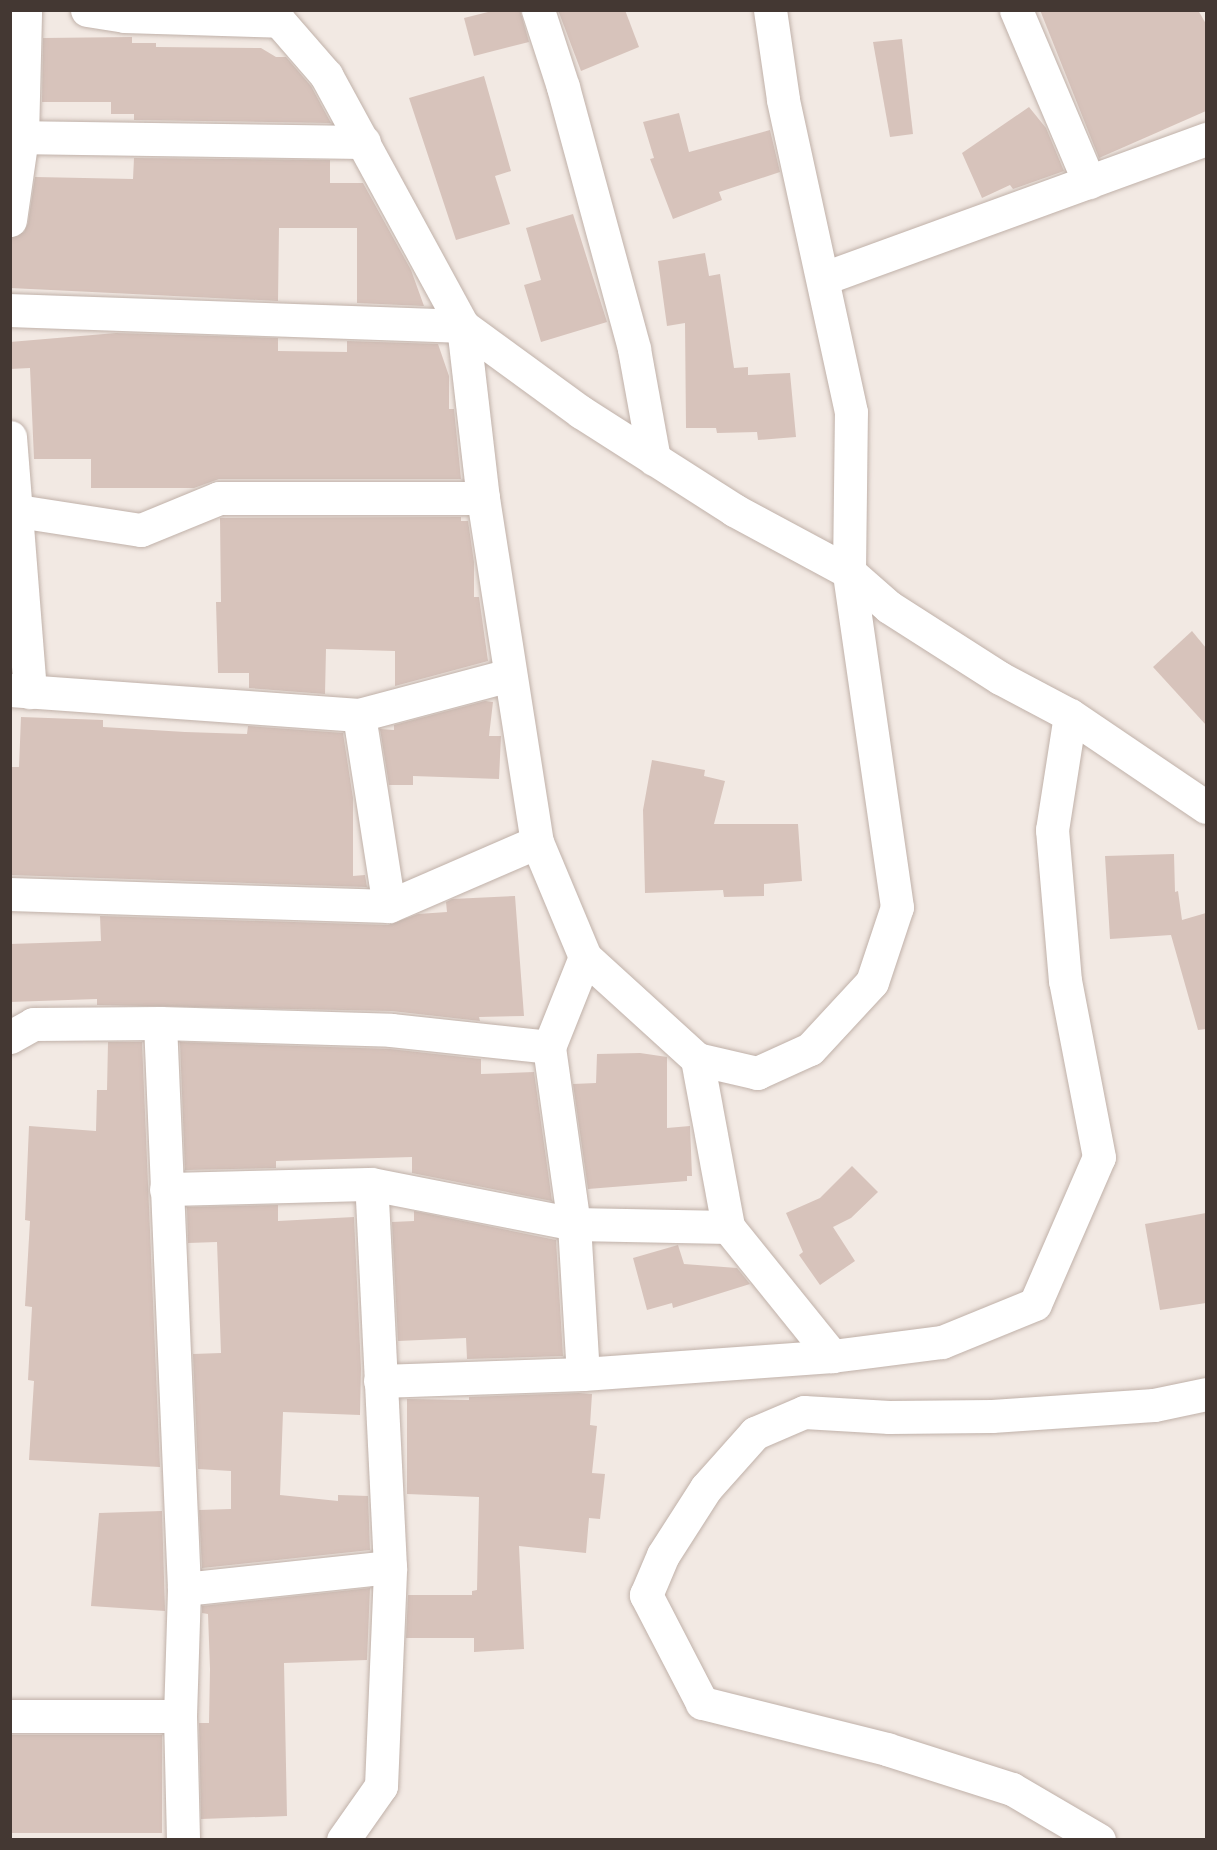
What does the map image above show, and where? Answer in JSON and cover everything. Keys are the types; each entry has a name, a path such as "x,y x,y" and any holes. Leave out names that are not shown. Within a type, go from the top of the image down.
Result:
{"street":[{"path":"10,220 25,10"},
{"path":"87,10 124,16 287,16 326,75 463,326 483,498 537,842 585,957 697,1059 757,1073 810,1049 872,981 897,907 849,572 851,412 825,278 783,99 770,10"},
{"path":"538,10 563,87 634,349 654,459"},
{"path":"1016,10 1089,182"},
{"path":"16,137 364,142"},
{"path":"825,278 1206,139"},
{"path":"10,310 463,326 581,412 734,510 849,572 899,614 1000,678 1070,715 1206,807"},
{"path":"10,437 18,511 20,691 359,715 509,675"},
{"path":"18,511 141,530 219,498 483,498"},
{"path":"359,715 389,906"},
{"path":"380,1381 583,1374 832,1356 942,1342 1035,1304 1099,1157 1065,981 1052,830 1070,715"},
{"path":"10,894 389,906 537,842"},
{"path":"583,1374 573,1224 549,1047 585,957"},
{"path":"10,1037 33,1024 160,1023 391,1030 549,1047"},
{"path":"160,1023 184,1588 180,1716 183,1839"},
{"path":"697,1059 728,1227 832,1356"},
{"path":"166,1189 371,1184 573,1224 728,1227"},
{"path":"343,1839 381,1786 390,1567 371,1184"},
{"path":"1099,1839 1012,1789 887,1749 702,1703 646,1595 663,1555 706,1488 755,1433 804,1412 889,1418 992,1416 1154,1405 1206,1394"},
{"path":"184,1588 390,1567"},
{"path":"10,1716 180,1716"}],"building":[{"path":"496,10 520,10 529,42 474,56 464,18"},
{"path":"558,10 625,10 639,47 581,71"},
{"path":"1040,10 1198,10 1206,24 1206,111 1099,158"},
{"path":"132,37 132,43 156,43 156,47 261,48 276,57 286,57 311,86 331,123 134,120 134,114 111,114 111,102 42,102 43,38"},
{"path":"902,39 913,134 890,137 873,42"},
{"path":"484,76 511,171 495,176 510,224 456,240 409,98"},
{"path":"1029,107 1046,128 1064,171 1013,189 1010,185 982,198 962,153"},
{"path":"679,113 689,152 770,130 780,172 719,192 722,200 673,219 650,159 654,158 643,122"},
{"path":"134,158 330,160 330,183 363,183 411,270 424,306 357,303 357,228 279,228 278,301 10,288 10,238 24,232 28,223 35,177 133,179"},
{"path":"573,214 607,322 541,342 524,285 541,280 526,228"},
{"path":"705,253 709,276 720,274 734,368 748,367 748,375 790,373 796,437 758,440 757,432 717,433 716,428 686,428 685,323 667,326 658,261"},
{"path":"116,333 278,338 278,351 347,352 347,341 438,344 449,376 449,409 454,409 461,479 219,479 194,488 91,488 91,459 34,459 30,368 10,369 10,342"},
{"path":"461,517 461,521 468,521 474,562 474,597 479,597 488,661 395,686 395,651 326,649 325,694 249,688 249,673 218,673 216,602 221,602 220,518"},
{"path":"1192,631 1206,648 1206,725 1153,667"},
{"path":"485,701 493,702 489,736 501,736 499,779 413,776 413,785 389,785 380,729 394,730 394,725"},
{"path":"21,717 103,720 103,727 185,732 247,734 248,726 343,733 353,798 353,876 365,875 367,887 10,875 11,767 19,767"},
{"path":"652,760 705,770 704,776 725,781 714,824 798,824 802,881 764,884 764,896 724,897 723,890 645,893 643,810"},
{"path":"1174,854 1175,892 1178,891 1182,920 1206,913 1206,1029 1198,1030 1171,935 1110,939 1105,856"},
{"path":"515,896 524,1016 479,1017 480,1021 392,1011 97,1005 97,999 10,1002 10,944 101,941 100,916 388,925 418,914 447,912 446,902 452,899"},
{"path":"108,1042 142,1042 160,1467 29,1460 34,1381 28,1380 32,1307 25,1306 30,1221 25,1220 29,1126 96,1131 97,1090 107,1090"},
{"path":"180,1042 390,1049 481,1059 481,1074 534,1072 552,1201 412,1173 412,1157 276,1161 276,1168 185,1170"},
{"path":"640,1053 667,1057 667,1128 690,1126 692,1176 687,1176 687,1181 588,1189 573,1084 596,1083 597,1054"},
{"path":"852,1166 878,1192 851,1218 833,1227 855,1261 820,1285 799,1255 803,1252 786,1213 820,1198"},
{"path":"278,1205 278,1221 354,1217 361,1369 360,1415 283,1412 280,1495 338,1501 338,1495 368,1496 370,1550 202,1568 199,1510 231,1509 231,1471 198,1469 193,1354 221,1353 217,1242 188,1243 187,1207"},
{"path":"414,1211 556,1240 563,1356 467,1359 466,1338 398,1341 392,1222 414,1221"},
{"path":"1206,1213 1206,1303 1160,1310 1145,1224"},
{"path":"678,1245 684,1264 737,1268 750,1284 673,1308 672,1303 647,1310 633,1258"},
{"path":"592,1394 590,1425 597,1426 592,1473 605,1474 600,1519 589,1518 586,1553 519,1546 524,1649 474,1652 474,1638 406,1638 408,1595 472,1595 472,1591 477,1590 479,1497 407,1494 407,1399 469,1400 469,1397"},
{"path":"162,1511 165,1611 91,1606 99,1513"},
{"path":"370,1588 367,1660 284,1663 287,1816 201,1819 199,1723 209,1723 210,1669 208,1614 202,1613 202,1606"},
{"path":"10,1735 162,1735 162,1833 10,1833"}]}
